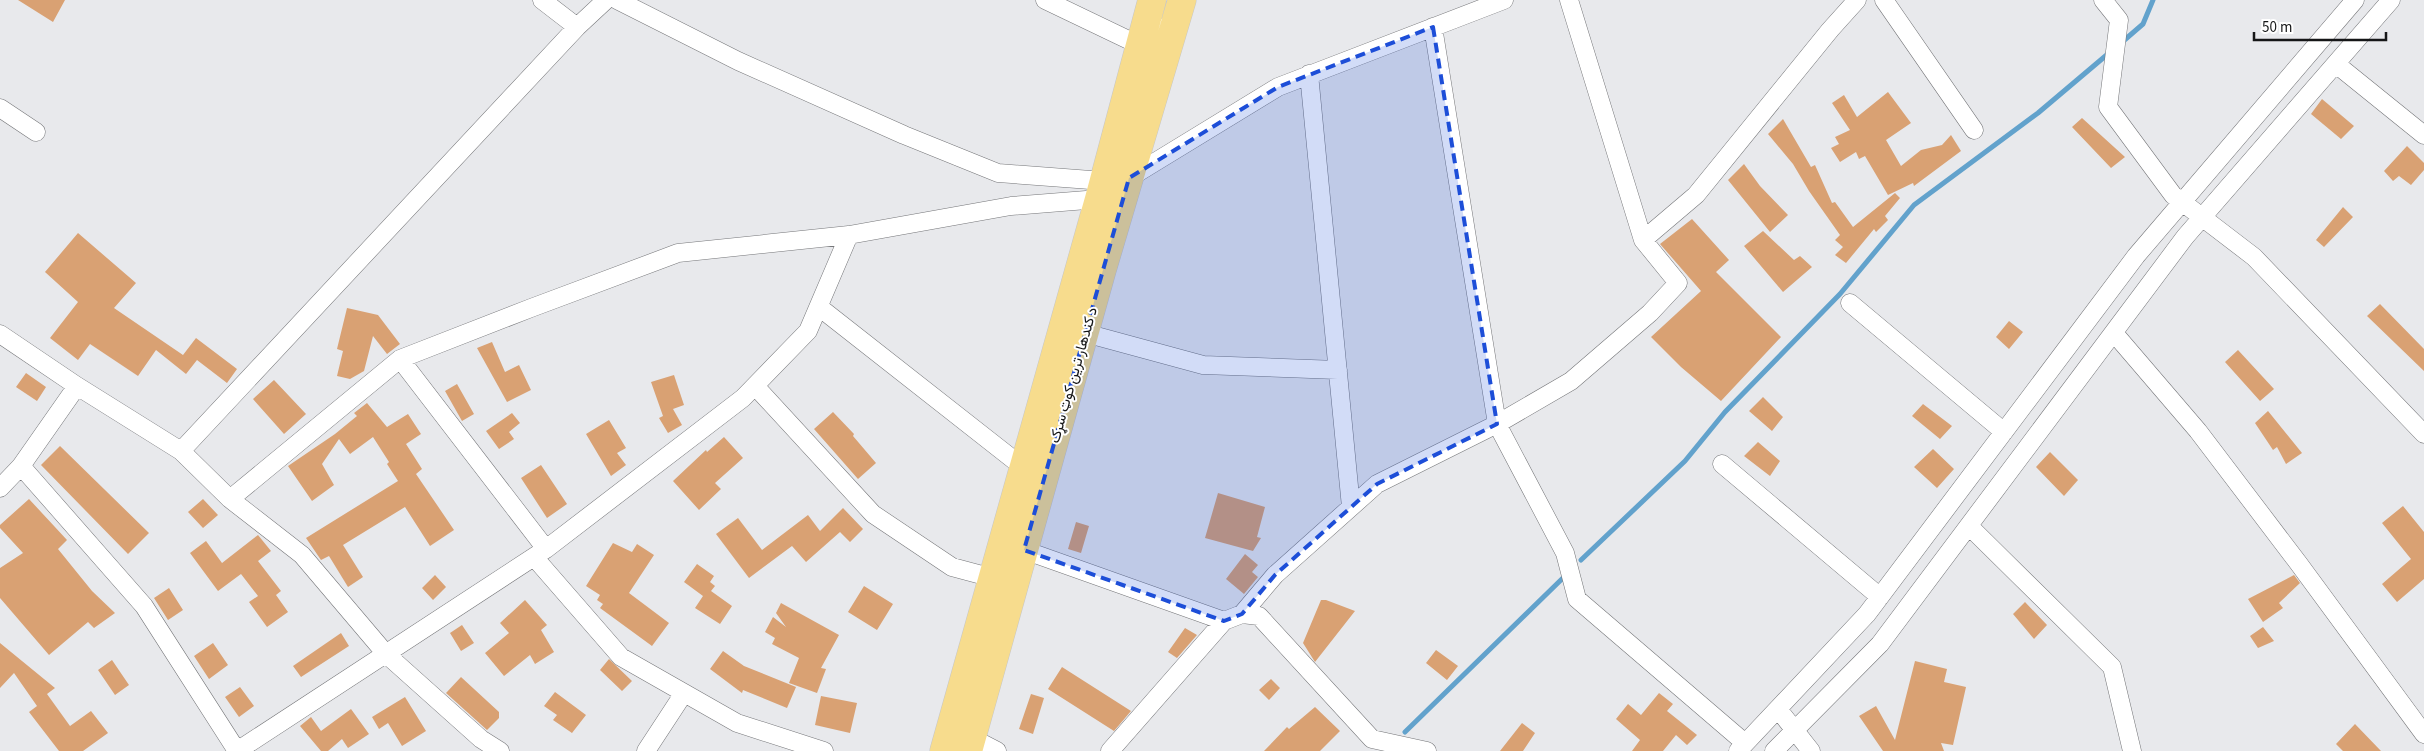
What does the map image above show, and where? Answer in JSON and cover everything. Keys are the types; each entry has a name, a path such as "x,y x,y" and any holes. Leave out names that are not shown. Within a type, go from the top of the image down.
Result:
{"main road":[{"name":"د کندهار ترين کوټ سړک","path":"970,744 1085,333 1111,186 1139,45 1152,0"},
{"name":"د کندهار ترين کوټ سړک","path":"944,751 1024,468 1111,186 1179,10"}],"street":[{"path":"542,0 577,27"},
{"path":"181,451 577,27 606,0"},
{"path":"617,0 738,61 904,135 998,173 1111,186"},
{"path":"1045,0 1139,45 1179,10"},
{"path":"230,499 400,359 678,253 849,235 1111,186 1278,87 1504,0"},
{"path":"1242,614 1275,575 1377,484 1497,424 1571,381 1650,313 1678,283 1643,240 1569,0"},
{"path":"1643,240 1696,195 1830,30 1857,0"},
{"path":"1884,0 1974,130"},
{"path":"2103,0 2119,20 2108,108 2173,195 2254,257 2424,434"},
{"path":"1433,27 1497,424 1565,553 1577,600 1742,747 1867,614 2136,256 2355,0"},
{"path":"1774,751 1880,644 2185,236 2391,0"},
{"path":"2336,64 2424,135"},
{"path":"1310,74 1351,508"},
{"path":"0,108 36,132"},
{"path":"21,466 144,606 237,751 540,553 743,398 808,331 849,235"},
{"path":"1850,303 2004,432"},
{"path":"819,307 1024,468"},
{"path":"1085,333 1203,365 1338,370"},
{"path":"2114,333 2204,439 2424,734"},
{"path":"0,334 181,451 230,499 302,555 386,654 481,739 500,751"},
{"path":"400,359 540,553 621,657 737,723 824,751"},
{"path":"0,488 21,466 78,386"},
{"path":"755,386 873,514 952,567 993,578"},
{"path":"1722,464 1880,597"},
{"path":"1969,526 2112,667 2132,751"},
{"path":"1024,550 1224,621"},
{"path":"1110,751 1224,621 1242,614 1259,616 1372,739 1427,751"},
{"path":"646,751 684,693"},
{"path":"1778,709 1796,729 1811,751"},
{"path":"970,744 997,751"}],"highlighted area":[{"path":"1433,27 1497,424 1377,484 1275,575 1242,614 1224,621 1024,550 1129,178 1278,87"}],"building":[{"path":"18,0 65,0 53,22"},
{"path":"1888,92 1911,123 1886,140 1901,166 1921,150 1942,145 1951,135 1961,151 1914,186 1913,183 1888,195 1865,156 1859,159 1856,152 1840,162 1831,148 1839,144 1835,137 1850,130 1832,103 1844,95 1857,117"},
{"path":"2322,99 2354,126 2341,139 2311,114"},
{"path":"2082,118 2125,157 2111,168 2072,127"},
{"path":"1783,119 1811,167 1815,165 1832,203 1835,202 1853,227 1895,193 1900,198 1885,216 1888,220 1876,232 1874,229 1846,263 1835,255 1843,247 1835,240 1840,235 1809,191 1793,164 1768,134"},
{"path":"2407,146 2424,163 2424,170 2411,185 2399,176 2393,181 2384,171"},
{"path":"1744,164 1760,186 1788,215 1770,232 1728,180"},
{"path":"2343,207 2353,217 2324,247 2316,240"},
{"path":"1692,219 1729,260 1716,272 1781,337 1721,401 1681,367 1651,337 1701,291 1660,244"},
{"path":"1763,231 1794,260 1800,256 1812,267 1783,292 1744,246"},
{"path":"78,233 136,283 114,308 183,355 196,338 237,369 227,383 197,360 186,374 156,350 138,376 90,344 78,360 50,338 78,302 45,272"},
{"path":"2380,304 2424,349 2424,371 2367,316"},
{"path":"347,308 378,315 400,344 387,354 373,336 364,371 350,379 337,376 343,351 337,349"},
{"path":"2009,321 2023,332 2009,349 1996,337"},
{"path":"492,342 505,372 519,365 531,390 507,402 477,348"},
{"path":"2238,350 2274,389 2260,401 2225,362"},
{"path":"26,373 46,387 37,401 16,387"},
{"path":"674,375 684,405 673,409 682,425 668,433 659,418 663,416 651,382"},
{"path":"274,380 306,414 284,434 253,399"},
{"path":"457,384 474,414 462,421 445,391"},
{"path":"1763,397 1783,417 1772,431 1749,411"},
{"path":"367,403 387,427 408,414 421,434 406,444 422,469 416,474 454,530 430,546 405,507 343,545 363,577 348,587 329,556 321,560 306,538 398,481 387,464 389,462 373,437 350,454 339,439 322,464 334,485 312,501 288,466 335,434 357,416 354,413"},
{"path":"1923,404 1952,426 1940,439 1912,416"},
{"path":"2268,411 2302,453 2286,464 2277,447 2273,450 2255,423"},
{"path":"833,412 854,434 853,436 876,463 858,479 814,429"},
{"path":"512,413 520,423 509,432 514,439 499,449 486,431"},
{"path":"609,420 626,448 617,453 626,465 611,476 586,434"},
{"path":"724,437 743,458 715,483 721,489 699,510 673,481 706,450 707,452"},
{"path":"1758,442 1780,461 1770,476 1744,456"},
{"path":"60,446 149,533 128,554 41,465"},
{"path":"1933,449 1954,469 1937,488 1914,467"},
{"path":"2050,452 2078,480 2064,496 2036,467"},
{"path":"541,465 567,504 547,518 521,478"},
{"path":"1218,493 1265,507 1257,537 1261,538 1253,551 1205,538"},
{"path":"29,499 67,540 58,549 92,591 115,613 94,628 88,622 49,655 0,598 0,568 23,553 0,528 0,525"},
{"path":"203,499 218,515 203,528 188,512"},
{"path":"2403,506 2424,532 2424,579 2397,602 2382,584 2411,559 2382,523"},
{"path":"843,508 863,529 850,542 840,532 806,562 792,546 749,578 716,534 738,518 762,550 808,515 820,531"},
{"path":"1076,522 1089,526 1081,553 1068,549"},
{"path":"258,535 271,551 258,561 281,591 276,595 288,612 267,627 249,602 258,596 241,574 218,591 190,553 206,541 222,563"},
{"path":"613,543 632,552 637,544 654,555 629,593 669,623 652,646 600,608 603,604 597,600 600,595 586,586"},
{"path":"1245,554 1258,565 1252,572 1258,577 1244,594 1226,579"},
{"path":"697,564 714,576 710,582 715,586 711,591 732,606 720,624 695,608 703,596 684,582"},
{"path":"435,575 446,587 433,600 422,588"},
{"path":"2294,575 2300,583 2279,603 2283,608 2263,622 2248,599"},
{"path":"864,586 893,604 877,630 848,612"},
{"path":"169,588 183,610 168,620 154,598"},
{"path":"525,600 547,625 541,630 554,652 535,664 530,655 504,676 485,653 509,633 500,623"},
{"path":"1321,600 1326,600 1355,611 1315,662 1303,643"},
{"path":"2025,602 2047,625 2034,639 2013,614"},
{"path":"781,603 839,635 821,668 826,669 817,693 789,683 799,658 772,644 775,638 765,632 773,617 786,627 776,613"},
{"path":"462,625 474,643 461,651 450,633"},
{"path":"2263,627 2274,641 2258,648 2250,636"},
{"path":"1185,628 1197,635 1177,658 1168,652"},
{"path":"341,633 349,646 301,677 293,666"},
{"path":"0,643 55,688 47,694 70,726 91,711 108,733 83,751 59,751 29,712 37,706 14,673 0,688"},
{"path":"213,643 228,665 209,679 194,656"},
{"path":"1436,650 1458,666 1447,680 1426,663"},
{"path":"723,651 744,666 796,687 787,708 743,690 742,693 710,669"},
{"path":"609,659 632,681 622,691 600,670"},
{"path":"112,660 129,685 115,695 98,670"},
{"path":"1915,661 1947,669 1944,682 1966,687 1953,745 1941,743 1944,751 1883,751 1859,716 1876,706 1895,740"},
{"path":"1062,667 1131,711 1114,731 1048,689"},
{"path":"461,677 499,712 499,718 487,730 446,693"},
{"path":"1271,679 1280,688 1269,700 1259,690"},
{"path":"240,687 254,706 239,717 225,697"},
{"path":"555,692 586,715 572,733 553,720 557,715 544,706"},
{"path":"1659,693 1673,704 1667,711 1697,735 1687,745 1676,735 1663,751 1632,751 1640,740 1616,719 1628,704 1641,715"},
{"path":"1031,694 1044,698 1033,734 1019,729"},
{"path":"821,696 857,703 850,733 815,725"},
{"path":"405,697 426,731 402,746 388,723 379,729 372,717"},
{"path":"1315,707 1340,731 1320,751 1264,751 1287,727 1289,729"},
{"path":"351,709 369,734 348,748 342,739 328,751 321,751 300,726 311,717 321,731"},
{"path":"1522,723 1535,733 1523,751 1500,751"},
{"path":"2355,724 2381,751 2343,751 2336,744"}],"waterway":[{"path":"2121,43 2143,24 2153,0"},
{"path":"1581,560 1685,461 1725,412 1840,294 1914,205 2038,113 2109,53"},
{"path":"1405,732 1566,575"}]}
